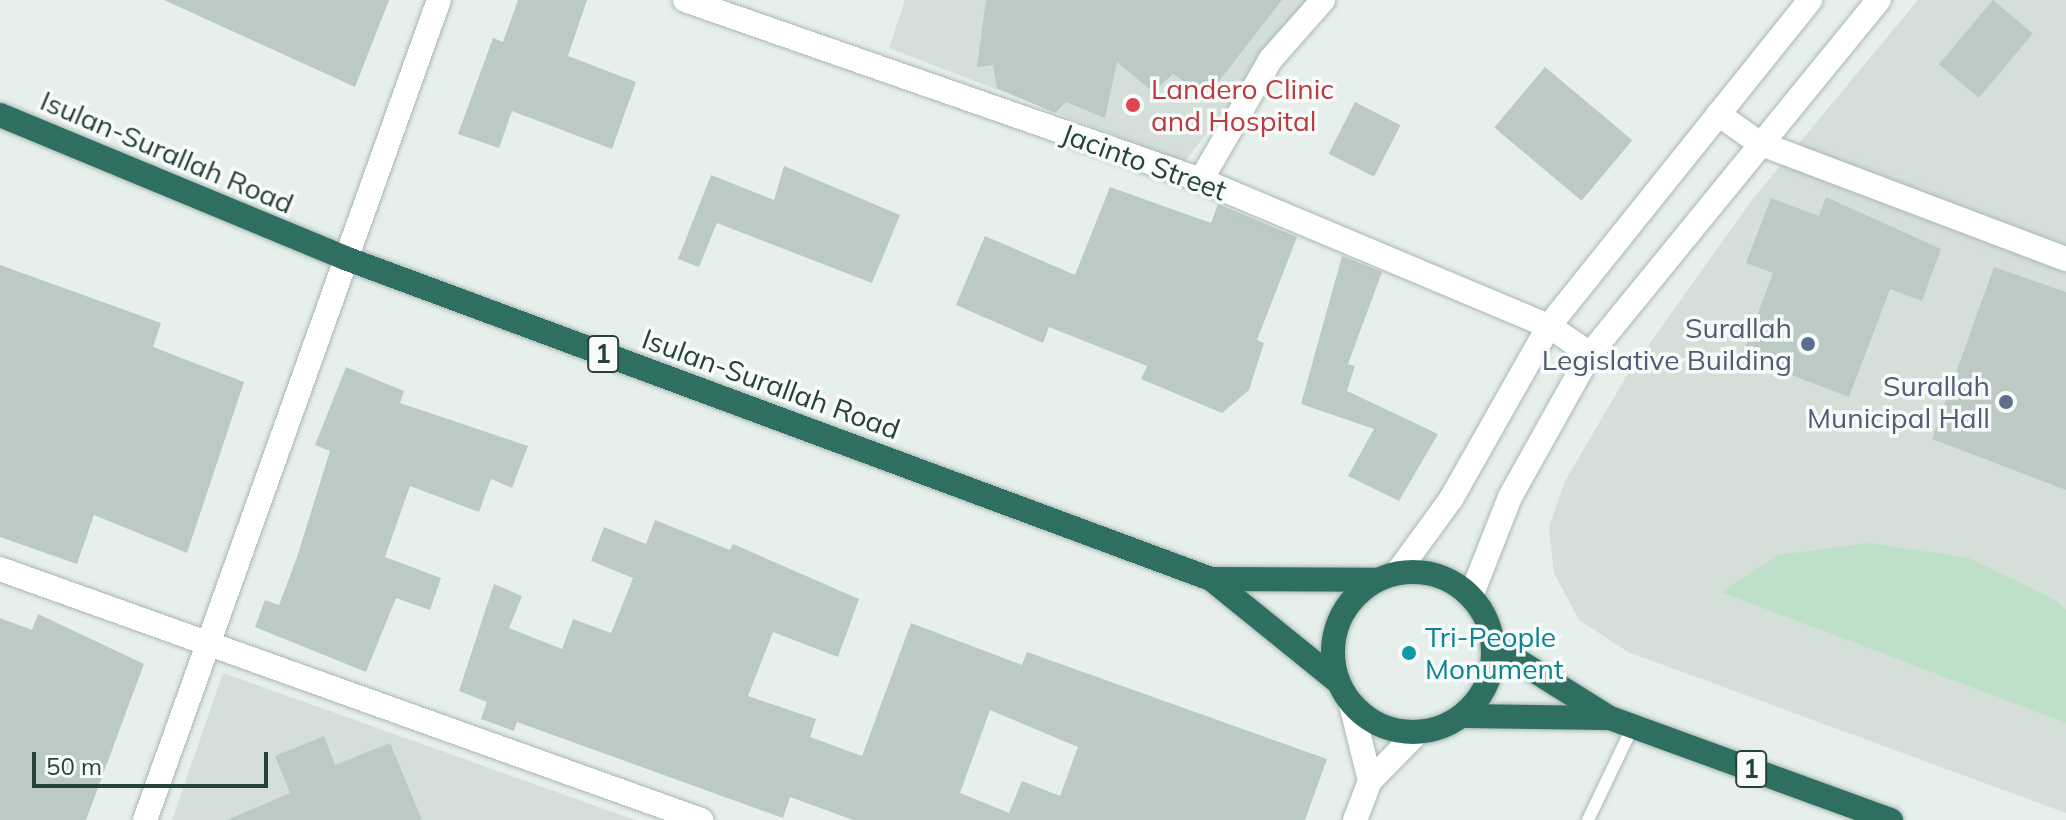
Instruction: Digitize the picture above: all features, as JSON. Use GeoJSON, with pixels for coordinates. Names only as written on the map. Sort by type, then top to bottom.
{"type":"FeatureCollection","features":[{"type":"Feature","properties":{"kind":"highway","name":"Isulan-Surallah Road"},"geometry":{"type":"LineString","coordinates":[[0,115],[345,258],[1211,579],[1338,682]]}},
{"type":"Feature","properties":{"kind":"highway","name":"Isulan-Surallah Road"},"geometry":{"type":"LineString","coordinates":[[1211,579],[1386,576]]}},
{"type":"Feature","properties":{"kind":"highway","name":"1"},"geometry":{"type":"LineString","coordinates":[[1471,596],[1449,580],[1386,576],[1343,612],[1334,634],[1338,682],[1351,704],[1369,721],[1417,733],[1463,716],[1621,723]]}},
{"type":"Feature","properties":{"kind":"highway"},"geometry":{"type":"LineString","coordinates":[[1463,716],[1491,672],[1493,645],[1471,596]]}},
{"type":"Feature","properties":{"kind":"highway","name":"1"},"geometry":{"type":"LineString","coordinates":[[1493,645],[1621,723],[1891,820]]}},
{"type":"Feature","properties":{"kind":"street"},"geometry":{"type":"LineString","coordinates":[[145,820],[439,0]]}},
{"type":"Feature","properties":{"kind":"street","name":"Jacinto Street"},"geometry":{"type":"LineString","coordinates":[[685,0],[1201,180],[1549,326],[1590,354]]}},
{"type":"Feature","properties":{"kind":"street"},"geometry":{"type":"LineString","coordinates":[[1201,180],[1271,59],[1323,0]]}},
{"type":"Feature","properties":{"kind":"street"},"geometry":{"type":"LineString","coordinates":[[1386,576],[1451,499],[1549,326],[1810,0]]}},
{"type":"Feature","properties":{"kind":"street"},"geometry":{"type":"LineString","coordinates":[[1471,596],[1510,497],[1590,354],[1759,143],[1879,0]]}},
{"type":"Feature","properties":{"kind":"street"},"geometry":{"type":"LineString","coordinates":[[1718,114],[1759,143],[2066,259]]}},
{"type":"Feature","properties":{"kind":"street"},"geometry":{"type":"LineString","coordinates":[[0,569],[207,647],[701,820]]}},
{"type":"Feature","properties":{"kind":"street"},"geometry":{"type":"LineString","coordinates":[[1351,704],[1370,781]]}},
{"type":"Feature","properties":{"kind":"street"},"geometry":{"type":"LineString","coordinates":[[1355,820],[1370,781],[1417,733]]}},
{"type":"Feature","properties":{"kind":"lane"},"geometry":{"type":"LineString","coordinates":[[1588,820],[1621,723]]}},
{"type":"Feature","properties":{"kind":"shaded area","name":"Landero Clinic and Hospital"},"geometry":{"type":"Polygon","coordinates":[[[905,0],[1313,0],[1184,162],[889,48],[905,0]]]}},
{"type":"Feature","properties":{"kind":"shaded area"},"geometry":{"type":"Polygon","coordinates":[[[1918,0],[2066,0],[2066,813],[1628,652],[1579,620],[1554,573],[1549,527],[1565,481],[1626,377],[1751,201],[1918,0]]]}},
{"type":"Feature","properties":{"kind":"shaded area"},"geometry":{"type":"Polygon","coordinates":[[[223,673],[635,820],[172,820],[223,673]]]}},
{"type":"Feature","properties":{"kind":"green space"},"geometry":{"type":"Polygon","coordinates":[[[1868,543],[1969,558],[2056,600],[2066,610],[2066,723],[1721,592],[1778,555],[1868,543]]]}},
{"type":"Feature","properties":{"kind":"building"},"geometry":{"type":"Polygon","coordinates":[[[164,0],[389,0],[355,87],[164,0]]]}},
{"type":"Feature","properties":{"kind":"building"},"geometry":{"type":"Polygon","coordinates":[[[518,0],[587,0],[568,56],[636,82],[612,149],[512,111],[499,148],[458,134],[493,38],[503,42],[518,0]]]}},
{"type":"Feature","properties":{"kind":"building"},"geometry":{"type":"Polygon","coordinates":[[[986,0],[1282,0],[1212,90],[1198,91],[1173,74],[1153,92],[1117,62],[1105,118],[1066,102],[1055,113],[997,88],[993,65],[977,67],[986,0]]]}},
{"type":"Feature","properties":{"kind":"building"},"geometry":{"type":"Polygon","coordinates":[[[1993,0],[2033,33],[1979,98],[1939,64],[1993,0]]]}},
{"type":"Feature","properties":{"kind":"building"},"geometry":{"type":"Polygon","coordinates":[[[1545,67],[1632,140],[1582,201],[1494,128],[1545,67]]]}},
{"type":"Feature","properties":{"kind":"building"},"geometry":{"type":"Polygon","coordinates":[[[1355,102],[1400,125],[1374,177],[1329,154],[1355,102]]]}},
{"type":"Feature","properties":{"kind":"building"},"geometry":{"type":"Polygon","coordinates":[[[784,166],[900,215],[872,283],[717,223],[699,267],[678,259],[711,175],[774,200],[784,166]]]}},
{"type":"Feature","properties":{"kind":"building"},"geometry":{"type":"Polygon","coordinates":[[[1110,187],[1211,223],[1218,204],[1297,237],[1257,340],[1264,343],[1249,390],[1222,413],[1141,379],[1147,366],[1049,327],[1043,343],[956,305],[985,236],[1075,275],[1110,187]]]}},
{"type":"Feature","properties":{"kind":"building"},"geometry":{"type":"Polygon","coordinates":[[[1826,197],[1941,249],[1922,301],[1890,289],[1849,397],[1742,356],[1773,273],[1746,263],[1771,198],[1819,216],[1826,197]]]}},
{"type":"Feature","properties":{"kind":"building"},"geometry":{"type":"Polygon","coordinates":[[[1342,256],[1382,272],[1348,364],[1355,366],[1347,391],[1438,434],[1399,501],[1348,476],[1374,429],[1301,404],[1342,256]]]}},
{"type":"Feature","properties":{"kind":"building"},"geometry":{"type":"Polygon","coordinates":[[[0,265],[161,323],[153,347],[244,382],[187,553],[94,515],[77,564],[0,537],[0,265]]]}},
{"type":"Feature","properties":{"kind":"building","name":"Surallah Municipal Hall"},"geometry":{"type":"Polygon","coordinates":[[[1994,267],[2066,292],[2066,490],[1932,439],[1994,267]]]}},
{"type":"Feature","properties":{"kind":"building"},"geometry":{"type":"Polygon","coordinates":[[[346,367],[404,391],[400,403],[528,446],[512,488],[491,479],[479,512],[410,486],[385,557],[441,578],[430,610],[396,598],[366,672],[255,627],[265,600],[279,605],[297,557],[330,451],[315,445],[346,367]]]}},
{"type":"Feature","properties":{"kind":"building"},"geometry":{"type":"Polygon","coordinates":[[[655,520],[730,550],[733,544],[859,599],[838,657],[773,632],[748,696],[816,719],[810,737],[862,756],[911,623],[1022,665],[1027,652],[1327,759],[1305,820],[853,820],[790,797],[783,818],[517,722],[514,731],[481,719],[487,702],[459,691],[494,584],[522,596],[509,628],[562,649],[573,619],[611,633],[633,578],[591,561],[604,527],[646,544],[655,520]],[[990,710],[960,793],[1009,813],[1022,781],[1060,796],[1078,747],[990,710]]]}},
{"type":"Feature","properties":{"kind":"building"},"geometry":{"type":"Polygon","coordinates":[[[38,614],[144,664],[86,820],[0,820],[0,618],[32,630],[38,614]]]}},
{"type":"Feature","properties":{"kind":"building"},"geometry":{"type":"Polygon","coordinates":[[[324,736],[335,765],[390,743],[422,820],[227,820],[290,793],[275,756],[324,736]]]}},
{"type":"Feature","properties":{"kind":"place","name":"Landero Clinic and Hospital"},"geometry":{"type":"Point","coordinates":[1133,105]}},
{"type":"Feature","properties":{"kind":"place","name":"Surallah Legislative Building"},"geometry":{"type":"Point","coordinates":[1808,344]}},
{"type":"Feature","properties":{"kind":"place","name":"Surallah Municipal Hall"},"geometry":{"type":"Point","coordinates":[2006,402]}},
{"type":"Feature","properties":{"kind":"place","name":"Tri-People Monument"},"geometry":{"type":"Point","coordinates":[1409,653]}}]}
